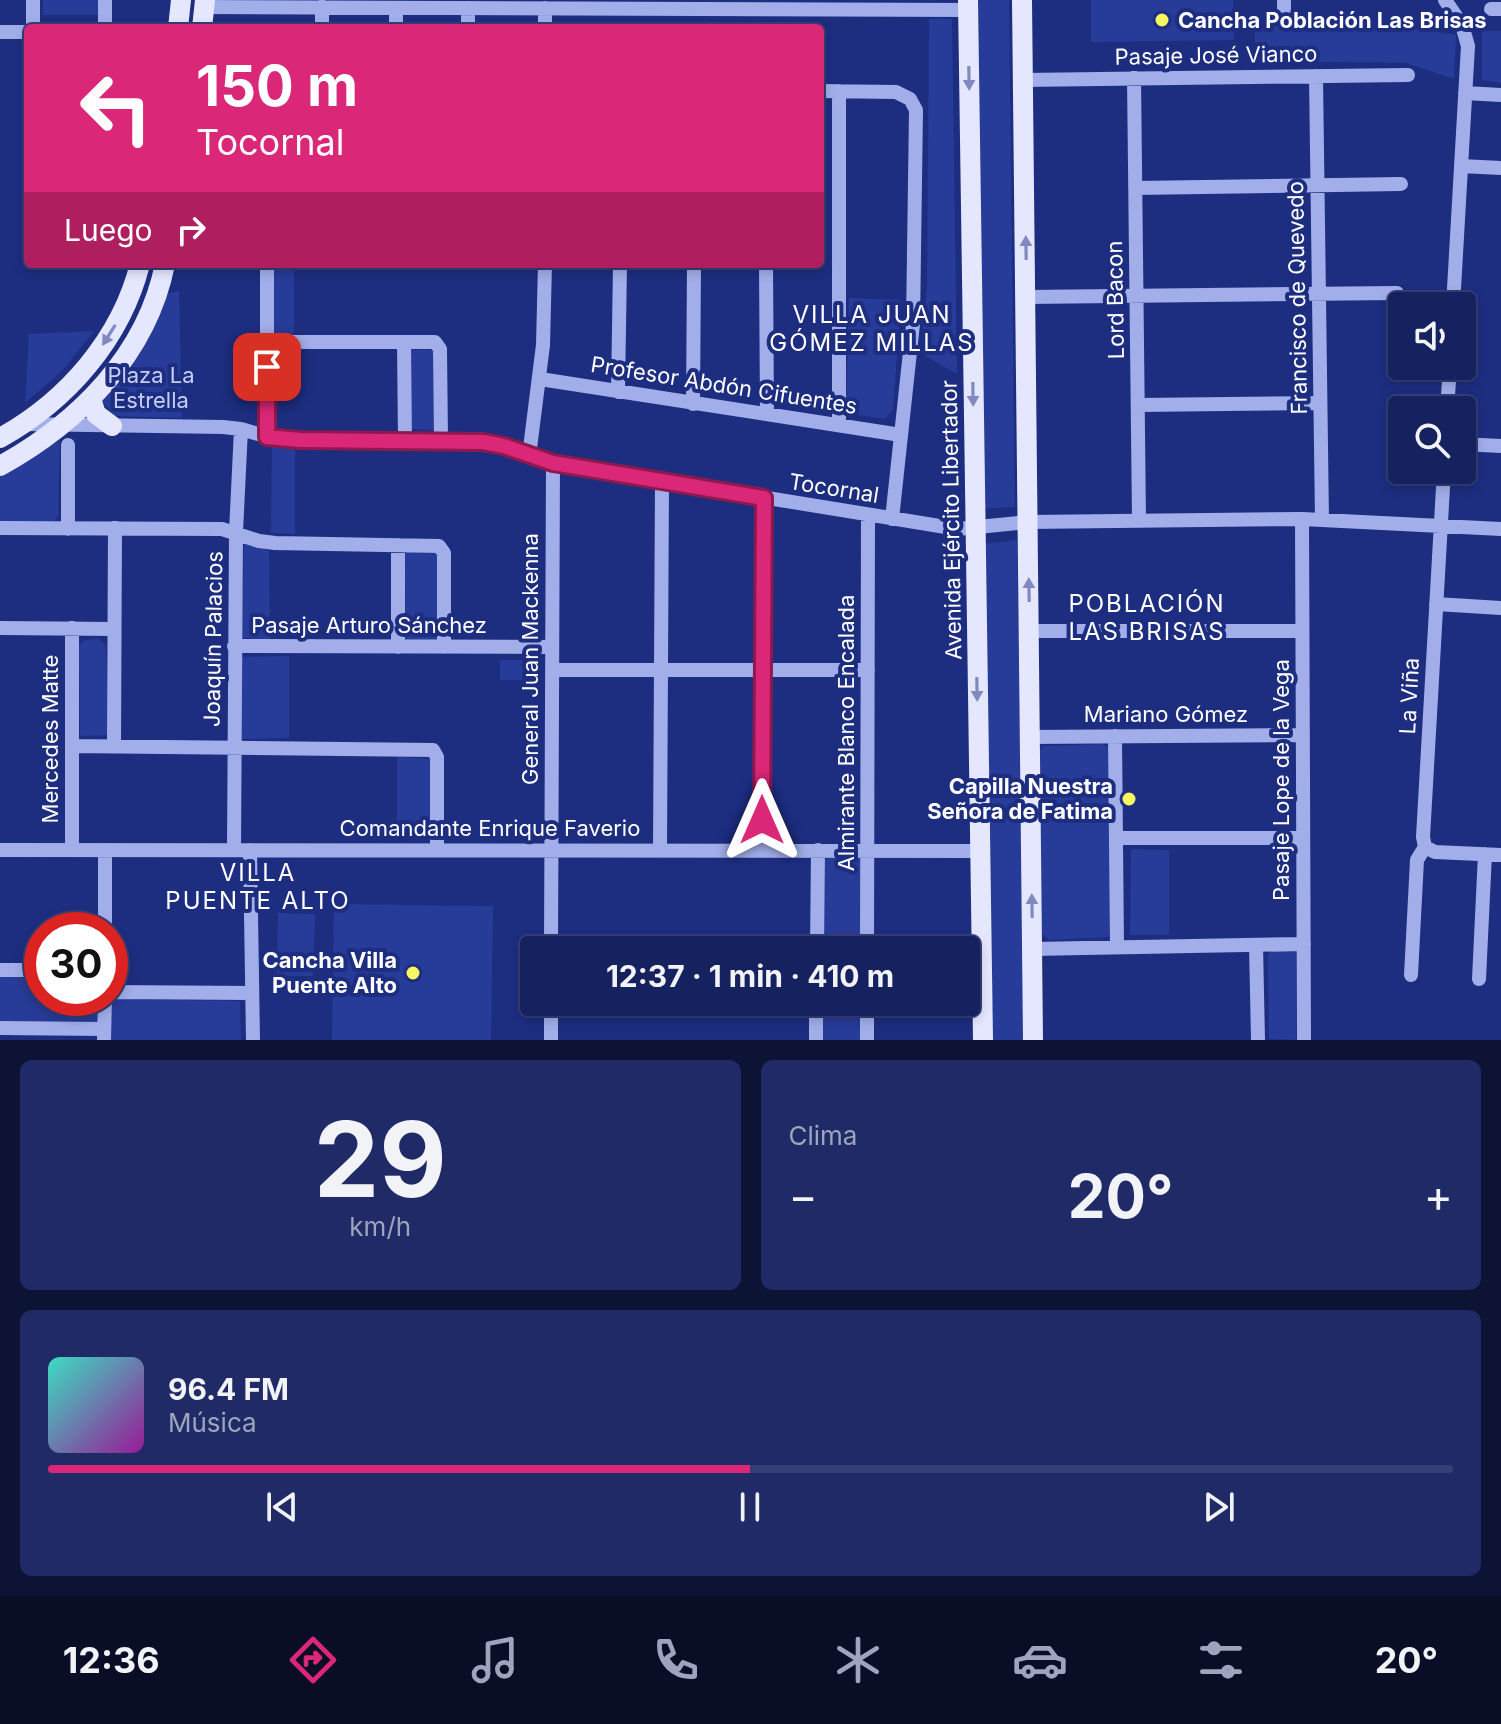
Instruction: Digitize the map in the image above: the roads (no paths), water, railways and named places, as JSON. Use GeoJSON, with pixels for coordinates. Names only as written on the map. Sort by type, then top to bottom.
{"type":"FeatureCollection","features":[{"type":"Feature","properties":{"kind":"main road"},"geometry":{"type":"LineString","coordinates":[[178,24],[181,0]]}},
{"type":"Feature","properties":{"kind":"main road"},"geometry":{"type":"LineString","coordinates":[[1022,0],[1033,1040]]}},
{"type":"Feature","properties":{"kind":"main road"},"geometry":{"type":"LineString","coordinates":[[202,24],[205,3]]}},
{"type":"Feature","properties":{"kind":"main road","name":"Avenida Ejército Libertador"},"geometry":{"type":"LineString","coordinates":[[968,5],[983,1040]]}},
{"type":"Feature","properties":{"kind":"main road"},"geometry":{"type":"LineString","coordinates":[[0,438],[23,424],[66,389],[102,348],[123,310],[139,268]]}},
{"type":"Feature","properties":{"kind":"main road"},"geometry":{"type":"LineString","coordinates":[[0,466],[66,435],[138,336],[164,268]]}},
{"type":"Feature","properties":{"kind":"main road"},"geometry":{"type":"LineString","coordinates":[[91,399],[96,414],[112,426]]}},
{"type":"Feature","properties":{"kind":"street"},"geometry":{"type":"LineString","coordinates":[[33,0],[33,24]]}},
{"type":"Feature","properties":{"kind":"street"},"geometry":{"type":"LineString","coordinates":[[105,0],[105,24]]}},
{"type":"Feature","properties":{"kind":"street"},"geometry":{"type":"LineString","coordinates":[[1445,0],[1462,25],[1467,39],[1454,292]]}},
{"type":"Feature","properties":{"kind":"street"},"geometry":{"type":"LineString","coordinates":[[205,3],[396,8],[458,5],[545,8],[672,4],[968,5]]}},
{"type":"Feature","properties":{"kind":"street"},"geometry":{"type":"LineString","coordinates":[[458,5],[466,24]]}},
{"type":"Feature","properties":{"kind":"street"},"geometry":{"type":"LineString","coordinates":[[322,7],[322,24]]}},
{"type":"Feature","properties":{"kind":"street"},"geometry":{"type":"LineString","coordinates":[[396,8],[396,24]]}},
{"type":"Feature","properties":{"kind":"street"},"geometry":{"type":"LineString","coordinates":[[545,8],[545,24]]}},
{"type":"Feature","properties":{"kind":"street"},"geometry":{"type":"LineString","coordinates":[[0,32],[24,32]]}},
{"type":"Feature","properties":{"kind":"street","name":"Pasaje José Vianco"},"geometry":{"type":"LineString","coordinates":[[1023,80],[1408,75]]}},
{"type":"Feature","properties":{"kind":"street","name":"Francisco de Quevedo"},"geometry":{"type":"LineString","coordinates":[[1316,76],[1322,520]]}},
{"type":"Feature","properties":{"kind":"street","name":"Lord Bacon"},"geometry":{"type":"LineString","coordinates":[[1134,78],[1139,520]]}},
{"type":"Feature","properties":{"kind":"street"},"geometry":{"type":"LineString","coordinates":[[824,91],[896,92],[910,99],[916,116],[912,337],[892,519]]}},
{"type":"Feature","properties":{"kind":"street"},"geometry":{"type":"LineString","coordinates":[[839,91],[839,425]]}},
{"type":"Feature","properties":{"kind":"street"},"geometry":{"type":"LineString","coordinates":[[1465,93],[1501,95]]}},
{"type":"Feature","properties":{"kind":"street"},"geometry":{"type":"LineString","coordinates":[[1461,166],[1501,168]]}},
{"type":"Feature","properties":{"kind":"street"},"geometry":{"type":"LineString","coordinates":[[1135,188],[1401,184]]}},
{"type":"Feature","properties":{"kind":"street"},"geometry":{"type":"LineString","coordinates":[[267,268],[267,437]]}},
{"type":"Feature","properties":{"kind":"street"},"geometry":{"type":"LineString","coordinates":[[529,456],[540,379],[545,268]]}},
{"type":"Feature","properties":{"kind":"street"},"geometry":{"type":"LineString","coordinates":[[618,392],[620,268]]}},
{"type":"Feature","properties":{"kind":"street"},"geometry":{"type":"LineString","coordinates":[[693,404],[694,268]]}},
{"type":"Feature","properties":{"kind":"street"},"geometry":{"type":"LineString","coordinates":[[766,268],[767,414]]}},
{"type":"Feature","properties":{"kind":"street"},"geometry":{"type":"LineString","coordinates":[[1027,297],[1388,293]]}},
{"type":"Feature","properties":{"kind":"street"},"geometry":{"type":"LineString","coordinates":[[267,342],[437,344],[440,349],[441,441]]}},
{"type":"Feature","properties":{"kind":"street"},"geometry":{"type":"LineString","coordinates":[[404,342],[405,441]]}},
{"type":"Feature","properties":{"kind":"street","name":"Profesor Abdón Cifuentes"},"geometry":{"type":"LineString","coordinates":[[540,379],[901,435]]}},
{"type":"Feature","properties":{"kind":"street"},"geometry":{"type":"LineString","coordinates":[[1138,405],[1320,403]]}},
{"type":"Feature","properties":{"kind":"street","name":"Tocornal"},"geometry":{"type":"LineString","coordinates":[[23,424],[66,435],[112,426],[241,429],[267,437],[300,440],[493,444],[553,463],[941,528],[1028,522],[1302,519],[1501,529]]}},
{"type":"Feature","properties":{"kind":"street","name":"Joaquín Palacios"},"geometry":{"type":"LineString","coordinates":[[234,850],[234,646],[241,429]]}},
{"type":"Feature","properties":{"kind":"street"},"geometry":{"type":"LineString","coordinates":[[66,435],[68,529]]}},
{"type":"Feature","properties":{"kind":"street"},"geometry":{"type":"LineString","coordinates":[[1476,445],[1501,446]]}},
{"type":"Feature","properties":{"kind":"street","name":"General Juan Mackenna"},"geometry":{"type":"LineString","coordinates":[[551,936],[553,463]]}},
{"type":"Feature","properties":{"kind":"street"},"geometry":{"type":"LineString","coordinates":[[660,850],[662,482]]}},
{"type":"Feature","properties":{"kind":"street","name":"La Viña"},"geometry":{"type":"LineString","coordinates":[[1411,975],[1417,860],[1425,847],[1443,484]]}},
{"type":"Feature","properties":{"kind":"street"},"geometry":{"type":"LineString","coordinates":[[762,850],[764,498]]}},
{"type":"Feature","properties":{"kind":"street","name":"Almirante Blanco Encalada"},"geometry":{"type":"LineString","coordinates":[[867,936],[868,515]]}},
{"type":"Feature","properties":{"kind":"street","name":"Pasaje Lope de la Vega"},"geometry":{"type":"LineString","coordinates":[[1302,519],[1304,1040]]}},
{"type":"Feature","properties":{"kind":"street"},"geometry":{"type":"LineString","coordinates":[[0,528],[216,529],[265,542],[442,547],[444,647]]}},
{"type":"Feature","properties":{"kind":"street"},"geometry":{"type":"LineString","coordinates":[[114,746],[115,528]]}},
{"type":"Feature","properties":{"kind":"street"},"geometry":{"type":"LineString","coordinates":[[398,545],[398,647]]}},
{"type":"Feature","properties":{"kind":"street"},"geometry":{"type":"LineString","coordinates":[[1436,604],[1501,608]]}},
{"type":"Feature","properties":{"kind":"street"},"geometry":{"type":"LineString","coordinates":[[0,628],[114,629]]}},
{"type":"Feature","properties":{"kind":"street","name":"Mercedes Matte"},"geometry":{"type":"LineString","coordinates":[[72,628],[72,850]]}},
{"type":"Feature","properties":{"kind":"street"},"geometry":{"type":"LineString","coordinates":[[1029,631],[1302,631]]}},
{"type":"Feature","properties":{"kind":"street","name":"Pasaje Arturo Sánchez"},"geometry":{"type":"LineString","coordinates":[[234,646],[552,647]]}},
{"type":"Feature","properties":{"kind":"street"},"geometry":{"type":"LineString","coordinates":[[552,670],[868,670]]}},
{"type":"Feature","properties":{"kind":"street","name":"Mariano Gómez"},"geometry":{"type":"LineString","coordinates":[[1030,737],[1303,735]]}},
{"type":"Feature","properties":{"kind":"street"},"geometry":{"type":"LineString","coordinates":[[1115,736],[1117,947]]}},
{"type":"Feature","properties":{"kind":"street"},"geometry":{"type":"LineString","coordinates":[[72,746],[435,752],[437,850]]}},
{"type":"Feature","properties":{"kind":"street"},"geometry":{"type":"LineString","coordinates":[[1116,838],[1303,838]]}},
{"type":"Feature","properties":{"kind":"street"},"geometry":{"type":"LineString","coordinates":[[1425,847],[1435,852],[1501,855]]}},
{"type":"Feature","properties":{"kind":"street","name":"Comandante Enrique Faverio"},"geometry":{"type":"LineString","coordinates":[[0,850],[979,851]]}},
{"type":"Feature","properties":{"kind":"street"},"geometry":{"type":"LineString","coordinates":[[105,850],[105,912]]}},
{"type":"Feature","properties":{"kind":"street"},"geometry":{"type":"LineString","coordinates":[[250,850],[253,1040]]}},
{"type":"Feature","properties":{"kind":"street"},"geometry":{"type":"LineString","coordinates":[[817,936],[818,850]]}},
{"type":"Feature","properties":{"kind":"street"},"geometry":{"type":"LineString","coordinates":[[1479,979],[1485,854]]}},
{"type":"Feature","properties":{"kind":"street"},"geometry":{"type":"LineString","coordinates":[[1032,949],[1304,944]]}},
{"type":"Feature","properties":{"kind":"street"},"geometry":{"type":"LineString","coordinates":[[1256,945],[1258,1040]]}},
{"type":"Feature","properties":{"kind":"street"},"geometry":{"type":"LineString","coordinates":[[0,970],[24,970]]}},
{"type":"Feature","properties":{"kind":"street"},"geometry":{"type":"LineString","coordinates":[[128,992],[252,993]]}},
{"type":"Feature","properties":{"kind":"street"},"geometry":{"type":"LineString","coordinates":[[551,1016],[551,1040]]}},
{"type":"Feature","properties":{"kind":"street"},"geometry":{"type":"LineString","coordinates":[[816,1016],[816,1040]]}},
{"type":"Feature","properties":{"kind":"street"},"geometry":{"type":"LineString","coordinates":[[867,1016],[867,1040]]}},
{"type":"Feature","properties":{"kind":"street"},"geometry":{"type":"LineString","coordinates":[[0,1028],[104,1035]]}},
{"type":"Feature","properties":{"kind":"place","name":"Cancha Población Las Brisas"},"geometry":{"type":"Point","coordinates":[1162,20]}},
{"type":"Feature","properties":{"kind":"place","name":"Capilla Nuestra Señora de Fatima"},"geometry":{"type":"Point","coordinates":[1129,799]}},
{"type":"Feature","properties":{"kind":"place","name":"Cancha Villa Puente Alto"},"geometry":{"type":"Point","coordinates":[413,973]}},
{"type":"Feature","properties":{"kind":"district","name":"VILLA JUAN GÓMEZ MILLAS"},"geometry":{"type":"Point","coordinates":[872,329]}},
{"type":"Feature","properties":{"kind":"district","name":"POBLACIÓN LAS BRISAS"},"geometry":{"type":"Point","coordinates":[1147,618]}},
{"type":"Feature","properties":{"kind":"district","name":"VILLA PUENTE ALTO"},"geometry":{"type":"Point","coordinates":[258,887]}},
{"type":"Feature","properties":{"kind":"park label","name":"Plaza La Estrella"},"geometry":{"type":"Point","coordinates":[151,388]}}]}
